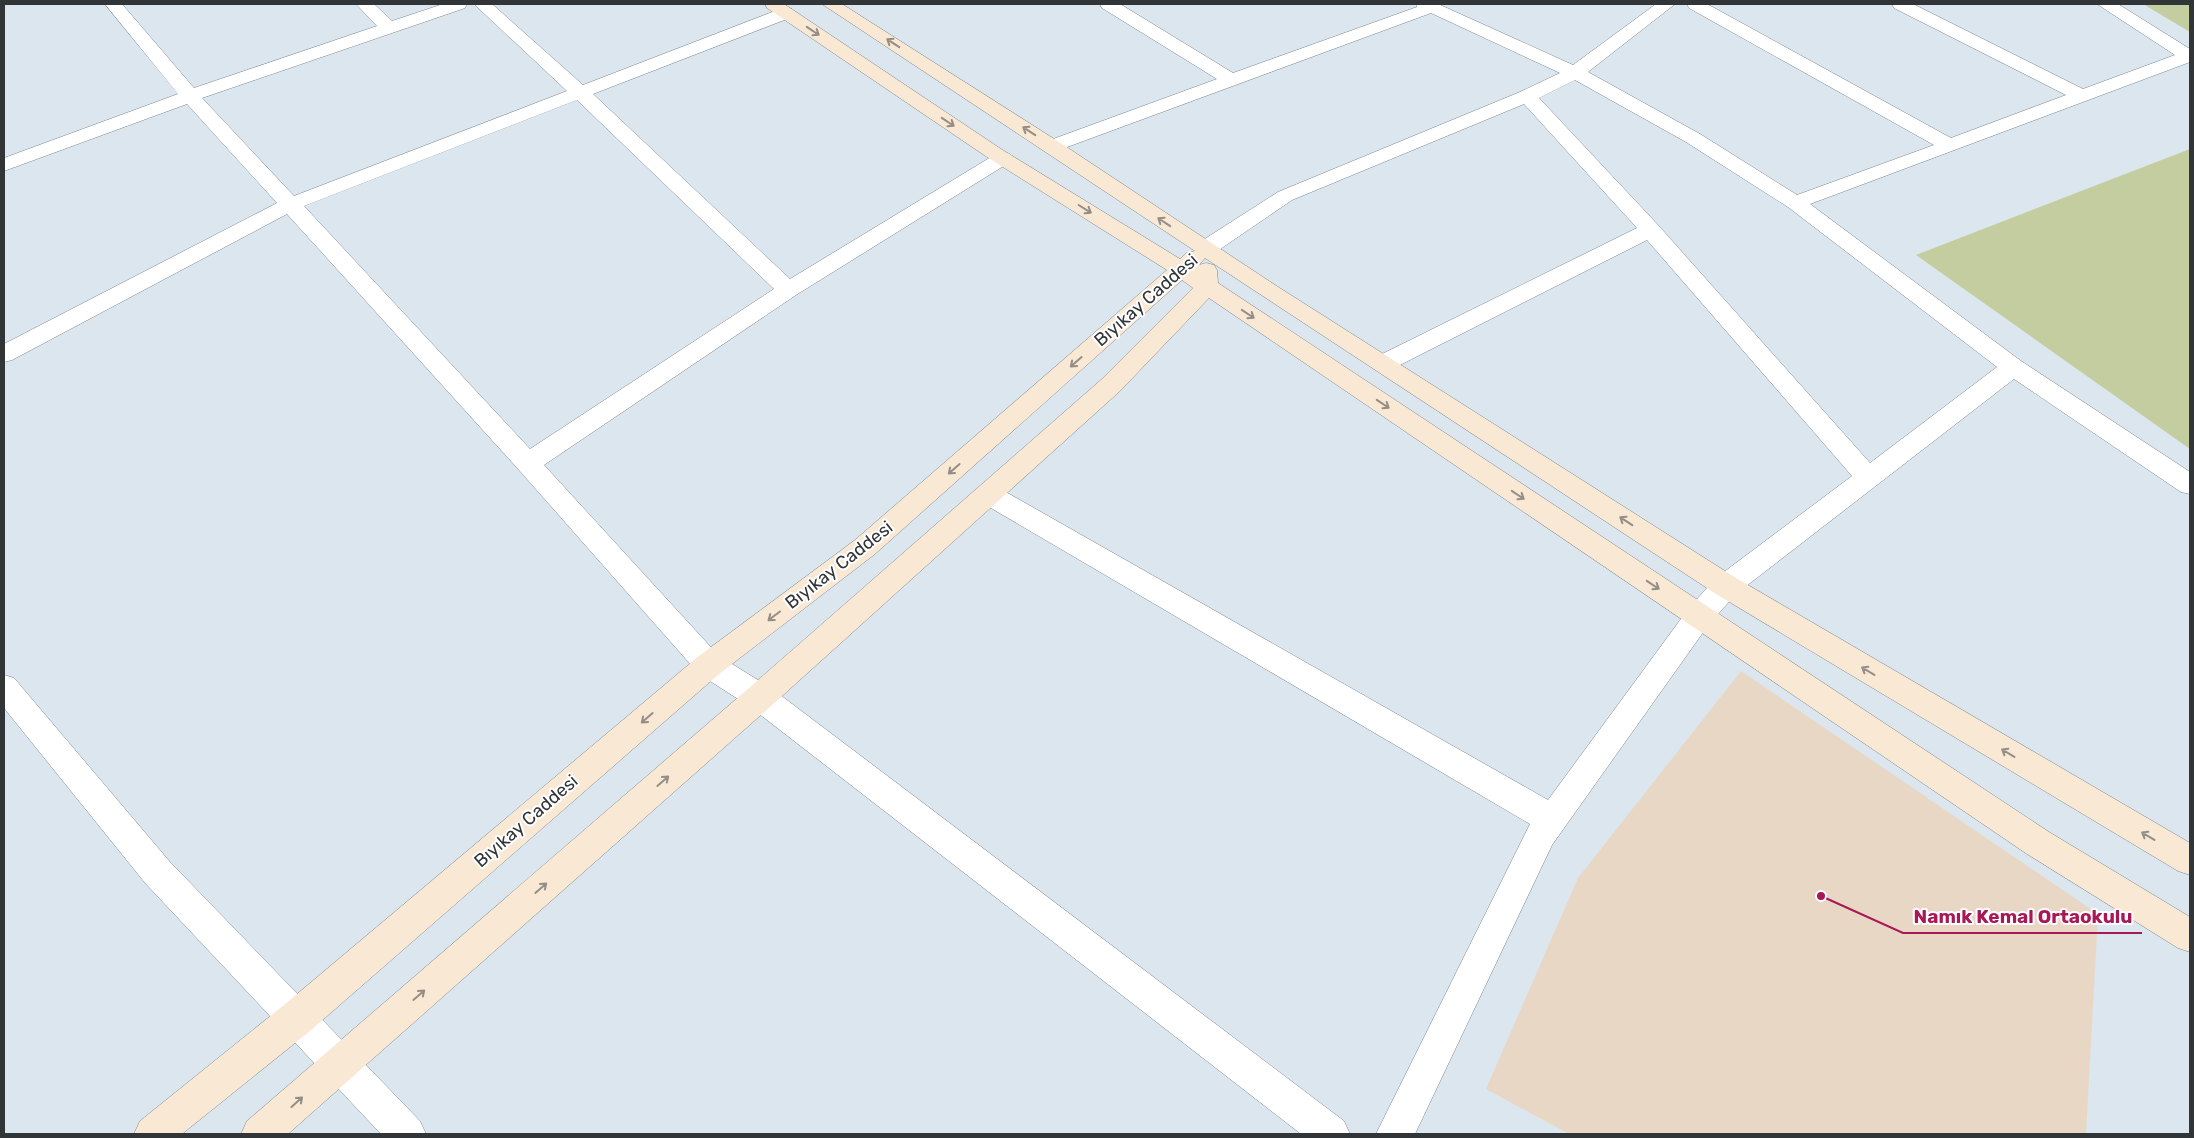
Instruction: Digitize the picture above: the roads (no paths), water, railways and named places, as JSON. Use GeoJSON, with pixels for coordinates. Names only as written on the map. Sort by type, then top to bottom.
{"type":"FeatureCollection","features":[{"type":"Feature","properties":{"kind":"street"},"geometry":{"type":"LineString","coordinates":[[113,4],[190,96],[528,463],[709,665],[760,697],[1331,1134]]}},
{"type":"Feature","properties":{"kind":"street"},"geometry":{"type":"LineString","coordinates":[[364,4],[389,28]]}},
{"type":"Feature","properties":{"kind":"street"},"geometry":{"type":"LineString","coordinates":[[4,165],[190,96],[459,4]]}},
{"type":"Feature","properties":{"kind":"street"},"geometry":{"type":"LineString","coordinates":[[482,4],[581,93],[788,290]]}},
{"type":"Feature","properties":{"kind":"street"},"geometry":{"type":"LineString","coordinates":[[831,4],[1052,146],[1205,249],[1726,586],[2190,860]]}},
{"type":"Feature","properties":{"kind":"street"},"geometry":{"type":"LineString","coordinates":[[1108,4],[1231,80]]}},
{"type":"Feature","properties":{"kind":"street"},"geometry":{"type":"LineString","coordinates":[[1205,249],[1285,196],[1527,96],[1575,73],[1667,4]]}},
{"type":"Feature","properties":{"kind":"street"},"geometry":{"type":"LineString","coordinates":[[1695,4],[1949,145]]}},
{"type":"Feature","properties":{"kind":"street"},"geometry":{"type":"LineString","coordinates":[[1900,4],[2082,96]]}},
{"type":"Feature","properties":{"kind":"street"},"geometry":{"type":"LineString","coordinates":[[2106,4],[2190,57]]}},
{"type":"Feature","properties":{"kind":"street"},"geometry":{"type":"LineString","coordinates":[[1052,146],[1428,6],[1575,73],[1694,138],[1795,203],[2013,368],[2190,485]]}},
{"type":"Feature","properties":{"kind":"street"},"geometry":{"type":"LineString","coordinates":[[4,354],[291,204],[581,93],[779,8],[1003,158],[1181,269],[2038,843],[2190,936]]}},
{"type":"Feature","properties":{"kind":"street"},"geometry":{"type":"LineString","coordinates":[[1795,203],[2190,57]]}},
{"type":"Feature","properties":{"kind":"street"},"geometry":{"type":"LineString","coordinates":[[1527,96],[1650,230],[1868,478]]}},
{"type":"Feature","properties":{"kind":"street"},"geometry":{"type":"LineString","coordinates":[[528,463],[788,290],[1003,158]]}},
{"type":"Feature","properties":{"kind":"street"},"geometry":{"type":"LineString","coordinates":[[1384,364],[1650,230]]}},
{"type":"Feature","properties":{"kind":"street","name":"Bıyıkay Caddesi"},"geometry":{"type":"LineString","coordinates":[[153,1134],[297,1018],[709,665],[865,548],[1205,249]]}},
{"type":"Feature","properties":{"kind":"street","name":"Bıyıkay Caddesi"},"geometry":{"type":"LineString","coordinates":[[260,1134],[760,697],[1110,385],[1207,287],[1205,249]]}},
{"type":"Feature","properties":{"kind":"street"},"geometry":{"type":"LineString","coordinates":[[1395,1134],[1541,836],[1699,616],[1726,586],[2013,368]]}},
{"type":"Feature","properties":{"kind":"street"},"geometry":{"type":"LineString","coordinates":[[988,494],[1552,820]]}},
{"type":"Feature","properties":{"kind":"street"},"geometry":{"type":"LineString","coordinates":[[4,687],[158,873],[407,1134]]}},
{"type":"Feature","properties":{"kind":"place","name":"Namık Kemal Ortaokulu"},"geometry":{"type":"Point","coordinates":[1821,896]}}]}
